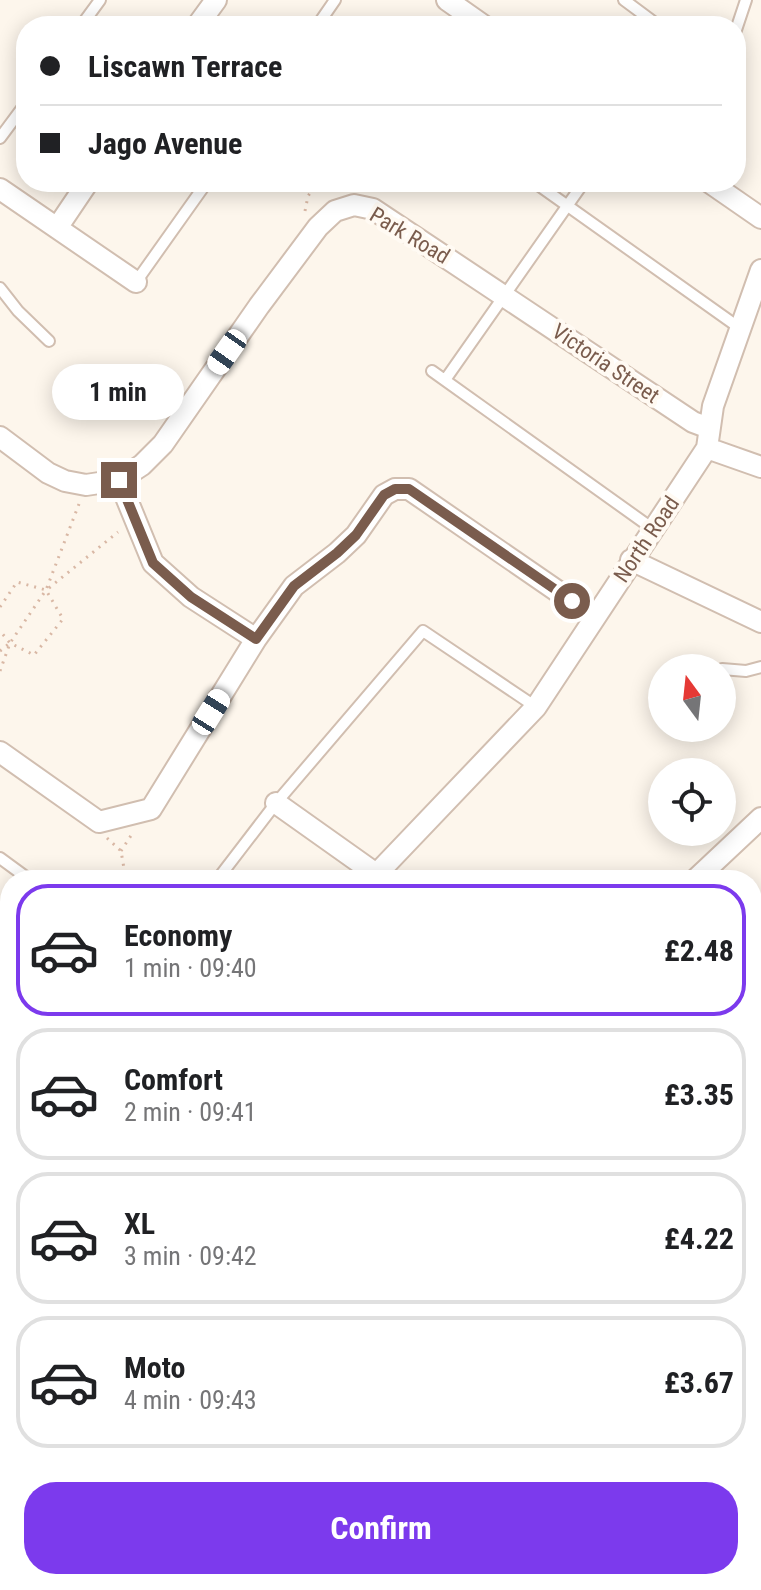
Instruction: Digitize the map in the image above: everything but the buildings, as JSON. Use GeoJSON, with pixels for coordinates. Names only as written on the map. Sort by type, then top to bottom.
{"type":"FeatureCollection","features":[{"type":"Feature","properties":{"kind":"street"},"geometry":{"type":"LineString","coordinates":[[447,0],[470,16]]}},
{"type":"Feature","properties":{"kind":"street"},"geometry":{"type":"LineString","coordinates":[[0,189],[136,282]]}},
{"type":"Feature","properties":{"kind":"street"},"geometry":{"type":"LineString","coordinates":[[57,228],[81,192]]}},
{"type":"Feature","properties":{"kind":"street"},"geometry":{"type":"LineString","coordinates":[[723,192],[761,218]]}},
{"type":"Feature","properties":{"kind":"street","name":"Park Road"},"geometry":{"type":"LineString","coordinates":[[119,480],[142,465],[163,444],[259,306],[318,227],[335,211],[354,205],[373,209],[504,294]]}},
{"type":"Feature","properties":{"kind":"street","name":"North Road"},"geometry":{"type":"LineString","coordinates":[[380,870],[536,707],[653,529],[708,438],[713,406],[761,270]]}},
{"type":"Feature","properties":{"kind":"street","name":"Victoria Street"},"geometry":{"type":"LineString","coordinates":[[504,294],[693,422],[708,438],[761,467]]}},
{"type":"Feature","properties":{"kind":"street"},"geometry":{"type":"LineString","coordinates":[[0,437],[48,473],[65,481],[86,485],[119,480],[153,563],[191,597],[256,639]]}},
{"type":"Feature","properties":{"kind":"street"},"geometry":{"type":"LineString","coordinates":[[0,752],[99,822],[151,809],[256,639],[294,586],[356,535],[384,495],[395,489],[409,489],[595,617]]}},
{"type":"Feature","properties":{"kind":"street"},"geometry":{"type":"LineString","coordinates":[[631,560],[761,622]]}},
{"type":"Feature","properties":{"kind":"street"},"geometry":{"type":"LineString","coordinates":[[276,803],[364,870]]}},
{"type":"Feature","properties":{"kind":"street"},"geometry":{"type":"LineString","coordinates":[[706,870],[761,818]]}},
{"type":"Feature","properties":{"kind":"lane"},"geometry":{"type":"LineString","coordinates":[[624,0],[646,16]]}},
{"type":"Feature","properties":{"kind":"lane"},"geometry":{"type":"LineString","coordinates":[[0,138],[16,116]]}},
{"type":"Feature","properties":{"kind":"lane"},"geometry":{"type":"LineString","coordinates":[[136,282],[200,192]]}},
{"type":"Feature","properties":{"kind":"lane"},"geometry":{"type":"LineString","coordinates":[[548,192],[741,329]]}},
{"type":"Feature","properties":{"kind":"lane"},"geometry":{"type":"LineString","coordinates":[[445,380],[577,192]]}},
{"type":"Feature","properties":{"kind":"lane"},"geometry":{"type":"LineString","coordinates":[[0,288],[49,341]]}},
{"type":"Feature","properties":{"kind":"lane"},"geometry":{"type":"LineString","coordinates":[[432,371],[653,529]]}},
{"type":"Feature","properties":{"kind":"lane"},"geometry":{"type":"LineString","coordinates":[[225,870],[276,803],[423,631],[536,707]]}},
{"type":"Feature","properties":{"kind":"lane"},"geometry":{"type":"LineString","coordinates":[[736,670],[761,667]]}},
{"type":"Feature","properties":{"kind":"lane"},"geometry":{"type":"LineString","coordinates":[[0,858],[16,870]]}},
{"type":"Feature","properties":{"kind":"path"},"geometry":{"type":"LineString","coordinates":[[0,671],[10,643],[46,590],[86,485]]}},
{"type":"Feature","properties":{"kind":"path"},"geometry":{"type":"LineString","coordinates":[[46,590],[135,519]]}},
{"type":"Feature","properties":{"kind":"path"},"geometry":{"type":"LineString","coordinates":[[0,607],[17,582],[46,590],[63,619],[34,655],[10,643],[0,631]]}},
{"type":"Feature","properties":{"kind":"path"},"geometry":{"type":"LineString","coordinates":[[0,651],[10,643]]}},
{"type":"Feature","properties":{"kind":"path"},"geometry":{"type":"LineString","coordinates":[[121,851],[124,870]]}},
{"type":"Feature","properties":{"kind":"route"},"geometry":{"type":"LineString","coordinates":[[119,480],[153,563],[191,597],[256,639],[294,586],[356,535],[384,495],[395,489],[409,489],[572,601]]}}]}
